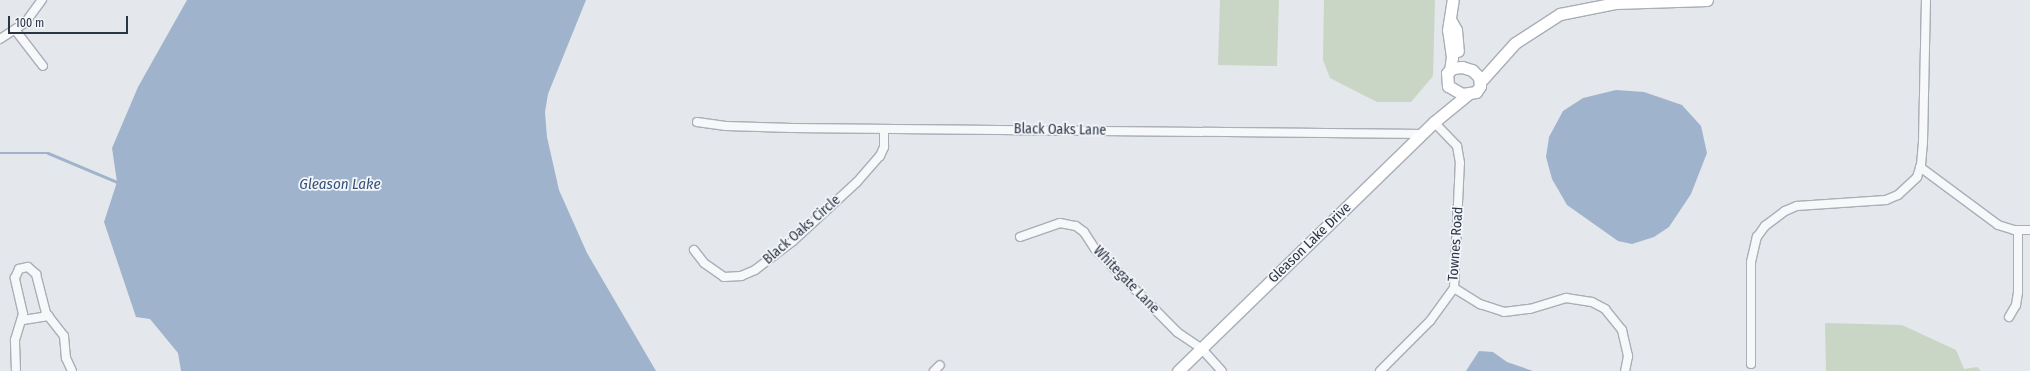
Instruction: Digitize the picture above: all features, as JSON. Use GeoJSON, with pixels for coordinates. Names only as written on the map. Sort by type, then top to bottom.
{"type":"FeatureCollection","features":[{"type":"Feature","properties":{"kind":"main road"},"geometry":{"type":"LineString","coordinates":[[1453,0],[1451,21],[1448,30],[1452,57],[1446,82],[1451,90],[1467,95],[1479,89],[1478,78]]}},
{"type":"Feature","properties":{"kind":"main road"},"geometry":{"type":"LineString","coordinates":[[1478,78],[1502,58],[1515,43],[1560,14],[1615,3],[1707,0]]}},
{"type":"Feature","properties":{"kind":"main road"},"geometry":{"type":"LineString","coordinates":[[1451,21],[1456,30],[1462,67],[1478,78]]}},
{"type":"Feature","properties":{"kind":"main road"},"geometry":{"type":"LineString","coordinates":[[1450,70],[1462,67]]}},
{"type":"Feature","properties":{"kind":"main road","name":"Gleason Lake Drive"},"geometry":{"type":"LineString","coordinates":[[1438,119],[1451,90]]}},
{"type":"Feature","properties":{"kind":"main road","name":"Gleason Lake Drive"},"geometry":{"type":"LineString","coordinates":[[1178,371],[1438,119],[1467,95]]}},
{"type":"Feature","properties":{"kind":"street"},"geometry":{"type":"LineString","coordinates":[[0,39],[16,31],[35,12],[42,0]]}},
{"type":"Feature","properties":{"kind":"street"},"geometry":{"type":"LineString","coordinates":[[1751,364],[1752,262],[1757,237],[1765,226],[1785,210],[1797,206],[1874,202],[1898,195],[1912,182],[1920,167],[1923,127],[1926,0]]}},
{"type":"Feature","properties":{"kind":"street"},"geometry":{"type":"LineString","coordinates":[[16,31],[43,66]]}},
{"type":"Feature","properties":{"kind":"street","name":"Townes Road"},"geometry":{"type":"LineString","coordinates":[[1380,371],[1430,321],[1454,288],[1460,163],[1457,146],[1438,119]]}},
{"type":"Feature","properties":{"kind":"street","name":"Black Oaks Lane"},"geometry":{"type":"LineString","coordinates":[[697,122],[726,126],[884,129],[1424,134]]}},
{"type":"Feature","properties":{"kind":"street","name":"Black Oaks Circle"},"geometry":{"type":"LineString","coordinates":[[694,250],[704,263],[724,276],[741,276],[755,270],[793,241],[857,182],[880,156],[884,147],[884,129]]}},
{"type":"Feature","properties":{"kind":"street"},"geometry":{"type":"LineString","coordinates":[[1920,167],[1984,217],[1998,225],[2018,230],[2030,230]]}},
{"type":"Feature","properties":{"kind":"street","name":"Whitegate Lane"},"geometry":{"type":"LineString","coordinates":[[1020,237],[1060,223],[1076,226],[1084,232],[1095,249],[1177,332],[1202,348],[1222,371]]}},
{"type":"Feature","properties":{"kind":"street"},"geometry":{"type":"LineString","coordinates":[[2008,317],[2016,305],[2018,292],[2018,230]]}},
{"type":"Feature","properties":{"kind":"street"},"geometry":{"type":"LineString","coordinates":[[16,371],[15,340],[23,320],[15,278],[16,273],[24,267],[34,270],[36,274],[44,309],[64,336],[66,358],[72,371]]}},
{"type":"Feature","properties":{"kind":"street"},"geometry":{"type":"LineString","coordinates":[[1454,288],[1480,304],[1504,312],[1530,309],[1566,298],[1592,302],[1605,309],[1622,330],[1628,356],[1625,371]]}},
{"type":"Feature","properties":{"kind":"street"},"geometry":{"type":"LineString","coordinates":[[23,320],[48,316]]}},
{"type":"Feature","properties":{"kind":"green space"},"geometry":{"type":"Polygon","coordinates":[[[1220,0],[1279,0],[1277,66],[1218,65],[1220,0]]]}},
{"type":"Feature","properties":{"kind":"green space"},"geometry":{"type":"Polygon","coordinates":[[[1324,0],[1435,0],[1433,76],[1411,102],[1377,102],[1330,78],[1323,60],[1324,0]]]}},
{"type":"Feature","properties":{"kind":"green space"},"geometry":{"type":"Polygon","coordinates":[[[1825,323],[1902,325],[1956,350],[1964,369],[1977,367],[1981,371],[1826,371],[1825,323]]]}},
{"type":"Feature","properties":{"kind":"water","name":"Gleason Lake"},"geometry":{"type":"Polygon","coordinates":[[[187,0],[586,0],[548,94],[545,112],[547,137],[559,190],[587,253],[656,371],[181,371],[178,353],[150,319],[136,317],[104,222],[117,182],[112,148],[138,87],[187,0]]]}},
{"type":"Feature","properties":{"kind":"water"},"geometry":{"type":"Polygon","coordinates":[[[1616,90],[1644,92],[1682,105],[1701,126],[1707,153],[1691,194],[1669,227],[1654,237],[1632,244],[1618,241],[1567,205],[1552,179],[1546,157],[1549,137],[1563,111],[1583,98],[1616,90]]]}},
{"type":"Feature","properties":{"kind":"water"},"geometry":{"type":"Polygon","coordinates":[[[1479,351],[1493,352],[1507,362],[1533,371],[1466,371],[1479,351]]]}},
{"type":"Feature","properties":{"kind":"waterway"},"geometry":{"type":"LineString","coordinates":[[0,153],[48,153],[117,182]]}}]}
